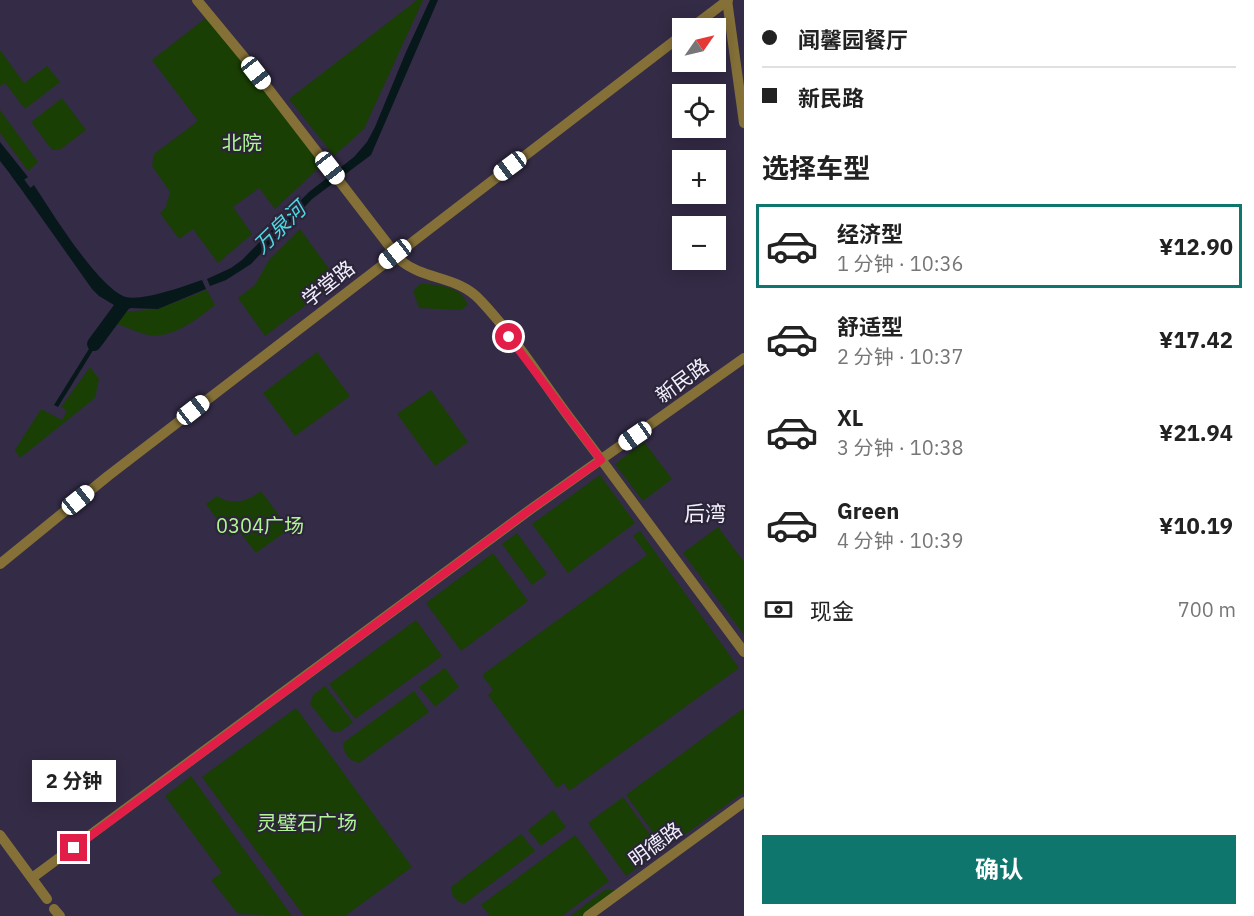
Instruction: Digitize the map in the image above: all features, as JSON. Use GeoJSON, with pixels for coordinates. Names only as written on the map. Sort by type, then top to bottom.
{"type":"FeatureCollection","features":[{"type":"Feature","properties":{"kind":"street"},"geometry":{"type":"LineString","coordinates":[[197,0],[404,264],[415,271],[455,282],[481,300],[744,652]]}},
{"type":"Feature","properties":{"kind":"street"},"geometry":{"type":"LineString","coordinates":[[704,18],[728,0],[744,123]]}},
{"type":"Feature","properties":{"kind":"street","name":"学堂路"},"geometry":{"type":"LineString","coordinates":[[0,564],[108,476],[672,43]]}},
{"type":"Feature","properties":{"kind":"street","name":"新民路"},"geometry":{"type":"LineString","coordinates":[[32,878],[525,514],[744,358]]}},
{"type":"Feature","properties":{"kind":"street","name":"明德路"},"geometry":{"type":"LineString","coordinates":[[588,916],[744,801]]}},
{"type":"Feature","properties":{"kind":"street"},"geometry":{"type":"LineString","coordinates":[[0,835],[47,899]]}},
{"type":"Feature","properties":{"kind":"shaded area"},"geometry":{"type":"Polygon","coordinates":[[[0,0],[744,0],[744,916],[0,916],[0,0]]]}},
{"type":"Feature","properties":{"kind":"green space"},"geometry":{"type":"Polygon","coordinates":[[[417,0],[423,0],[364,129],[334,156],[289,99],[417,0]]]}},
{"type":"Feature","properties":{"kind":"green space","name":"北院"},"geometry":{"type":"Polygon","coordinates":[[[207,17],[322,165],[275,209],[259,188],[233,207],[252,234],[218,263],[193,229],[179,239],[160,213],[166,207],[170,192],[152,166],[154,154],[198,121],[152,60],[207,17]]]}},
{"type":"Feature","properties":{"kind":"green space"},"geometry":{"type":"Polygon","coordinates":[[[0,50],[24,83],[47,66],[60,82],[25,109],[5,83],[0,86],[0,50]]]}},
{"type":"Feature","properties":{"kind":"green space"},"geometry":{"type":"Polygon","coordinates":[[[62,98],[86,130],[61,149],[52,150],[31,122],[62,98]]]}},
{"type":"Feature","properties":{"kind":"green space"},"geometry":{"type":"Polygon","coordinates":[[[0,110],[38,162],[28,171],[0,133],[0,110]]]}},
{"type":"Feature","properties":{"kind":"green space"},"geometry":{"type":"Polygon","coordinates":[[[300,229],[338,281],[265,336],[238,298],[255,285],[269,260],[300,229]]]}},
{"type":"Feature","properties":{"kind":"green space"},"geometry":{"type":"Polygon","coordinates":[[[421,283],[455,290],[468,305],[461,310],[419,308],[413,291],[421,283]]]}},
{"type":"Feature","properties":{"kind":"green space"},"geometry":{"type":"Polygon","coordinates":[[[207,290],[215,305],[175,331],[148,335],[117,324],[124,312],[158,309],[207,290]]]}},
{"type":"Feature","properties":{"kind":"green space"},"geometry":{"type":"Polygon","coordinates":[[[317,352],[350,396],[295,436],[263,393],[317,352]]]}},
{"type":"Feature","properties":{"kind":"green space"},"geometry":{"type":"Polygon","coordinates":[[[90,367],[99,379],[95,398],[20,458],[15,450],[41,409],[62,420],[67,411],[61,407],[90,367]]]}},
{"type":"Feature","properties":{"kind":"green space"},"geometry":{"type":"Polygon","coordinates":[[[431,390],[468,442],[435,466],[397,414],[431,390]]]}},
{"type":"Feature","properties":{"kind":"green space"},"geometry":{"type":"Polygon","coordinates":[[[644,442],[672,479],[643,501],[615,464],[644,442]]]}},
{"type":"Feature","properties":{"kind":"green space"},"geometry":{"type":"Polygon","coordinates":[[[600,475],[635,523],[568,573],[532,524],[600,475]]]}},
{"type":"Feature","properties":{"kind":"green space","name":"0304广场"},"geometry":{"type":"Polygon","coordinates":[[[261,491],[289,529],[256,553],[239,531],[230,537],[206,504],[217,496],[234,502],[250,498],[261,491]]]}},
{"type":"Feature","properties":{"kind":"green space"},"geometry":{"type":"Polygon","coordinates":[[[718,527],[744,562],[744,635],[683,553],[718,527]]]}},
{"type":"Feature","properties":{"kind":"green space"},"geometry":{"type":"Polygon","coordinates":[[[640,531],[739,668],[569,791],[564,783],[557,788],[488,695],[493,690],[482,675],[647,555],[633,536],[640,531]]]}},
{"type":"Feature","properties":{"kind":"green space"},"geometry":{"type":"Polygon","coordinates":[[[517,533],[547,574],[532,585],[502,544],[517,533]]]}},
{"type":"Feature","properties":{"kind":"green space"},"geometry":{"type":"Polygon","coordinates":[[[493,553],[528,601],[461,651],[426,603],[493,553]]]}},
{"type":"Feature","properties":{"kind":"green space"},"geometry":{"type":"Polygon","coordinates":[[[416,620],[442,656],[355,719],[329,684],[416,620]]]}},
{"type":"Feature","properties":{"kind":"green space"},"geometry":{"type":"Polygon","coordinates":[[[445,668],[459,687],[435,707],[419,687],[445,668]]]}},
{"type":"Feature","properties":{"kind":"green space"},"geometry":{"type":"Polygon","coordinates":[[[325,686],[353,722],[340,732],[332,732],[310,704],[313,695],[325,686]]]}},
{"type":"Feature","properties":{"kind":"green space"},"geometry":{"type":"Polygon","coordinates":[[[414,691],[429,712],[359,763],[349,758],[343,743],[414,691]]]}},
{"type":"Feature","properties":{"kind":"green space","name":"灵璧石广场"},"geometry":{"type":"Polygon","coordinates":[[[296,708],[412,867],[345,916],[304,916],[202,777],[296,708]]]}},
{"type":"Feature","properties":{"kind":"green space"},"geometry":{"type":"Polygon","coordinates":[[[744,708],[744,792],[665,849],[626,795],[744,708]]]}},
{"type":"Feature","properties":{"kind":"green space"},"geometry":{"type":"Polygon","coordinates":[[[191,776],[292,916],[238,914],[211,880],[222,873],[165,796],[191,776]]]}},
{"type":"Feature","properties":{"kind":"green space"},"geometry":{"type":"Polygon","coordinates":[[[623,797],[661,850],[626,876],[588,823],[623,797]]]}},
{"type":"Feature","properties":{"kind":"green space"},"geometry":{"type":"Polygon","coordinates":[[[553,810],[566,827],[541,846],[528,830],[553,810]]]}},
{"type":"Feature","properties":{"kind":"green space"},"geometry":{"type":"Polygon","coordinates":[[[521,834],[535,851],[464,904],[456,900],[451,887],[521,834]]]}},
{"type":"Feature","properties":{"kind":"green space"},"geometry":{"type":"Polygon","coordinates":[[[575,835],[609,881],[562,916],[490,916],[481,905],[575,835]]]}},
{"type":"Feature","properties":{"kind":"green space"},"geometry":{"type":"Polygon","coordinates":[[[605,890],[618,890],[582,916],[570,916],[605,890]]]}},
{"type":"Feature","properties":{"kind":"water"},"geometry":{"type":"Polygon","coordinates":[[[430,0],[438,0],[371,155],[312,199],[251,264],[226,280],[210,286],[207,279],[242,260],[309,192],[354,157],[367,142],[430,0]]]}},
{"type":"Feature","properties":{"kind":"water"},"geometry":{"type":"Polygon","coordinates":[[[0,142],[28,177],[18,184],[0,161],[0,142]]]}},
{"type":"Feature","properties":{"kind":"water"},"geometry":{"type":"Polygon","coordinates":[[[34,185],[76,248],[115,291],[126,297],[143,297],[202,280],[206,289],[158,309],[131,308],[124,311],[114,321],[109,317],[114,305],[92,289],[24,193],[34,185]]]}},
{"type":"Feature","properties":{"kind":"water"},"geometry":{"type":"Polygon","coordinates":[[[102,328],[105,331],[58,407],[54,405],[102,328]]]}},
{"type":"Feature","properties":{"kind":"waterway","name":"万泉河"},"geometry":{"type":"LineString","coordinates":[[15,174],[32,197]]}},
{"type":"Feature","properties":{"kind":"waterway","name":"万泉河"},"geometry":{"type":"LineString","coordinates":[[94,344],[122,306]]}},
{"type":"Feature","properties":{"kind":"district","name":"后湾"},"geometry":{"type":"Point","coordinates":[705,513]}},
{"type":"Feature","properties":{"kind":"route"},"geometry":{"type":"LineString","coordinates":[[74,848],[531,509],[601,460],[509,337]]}}]}
